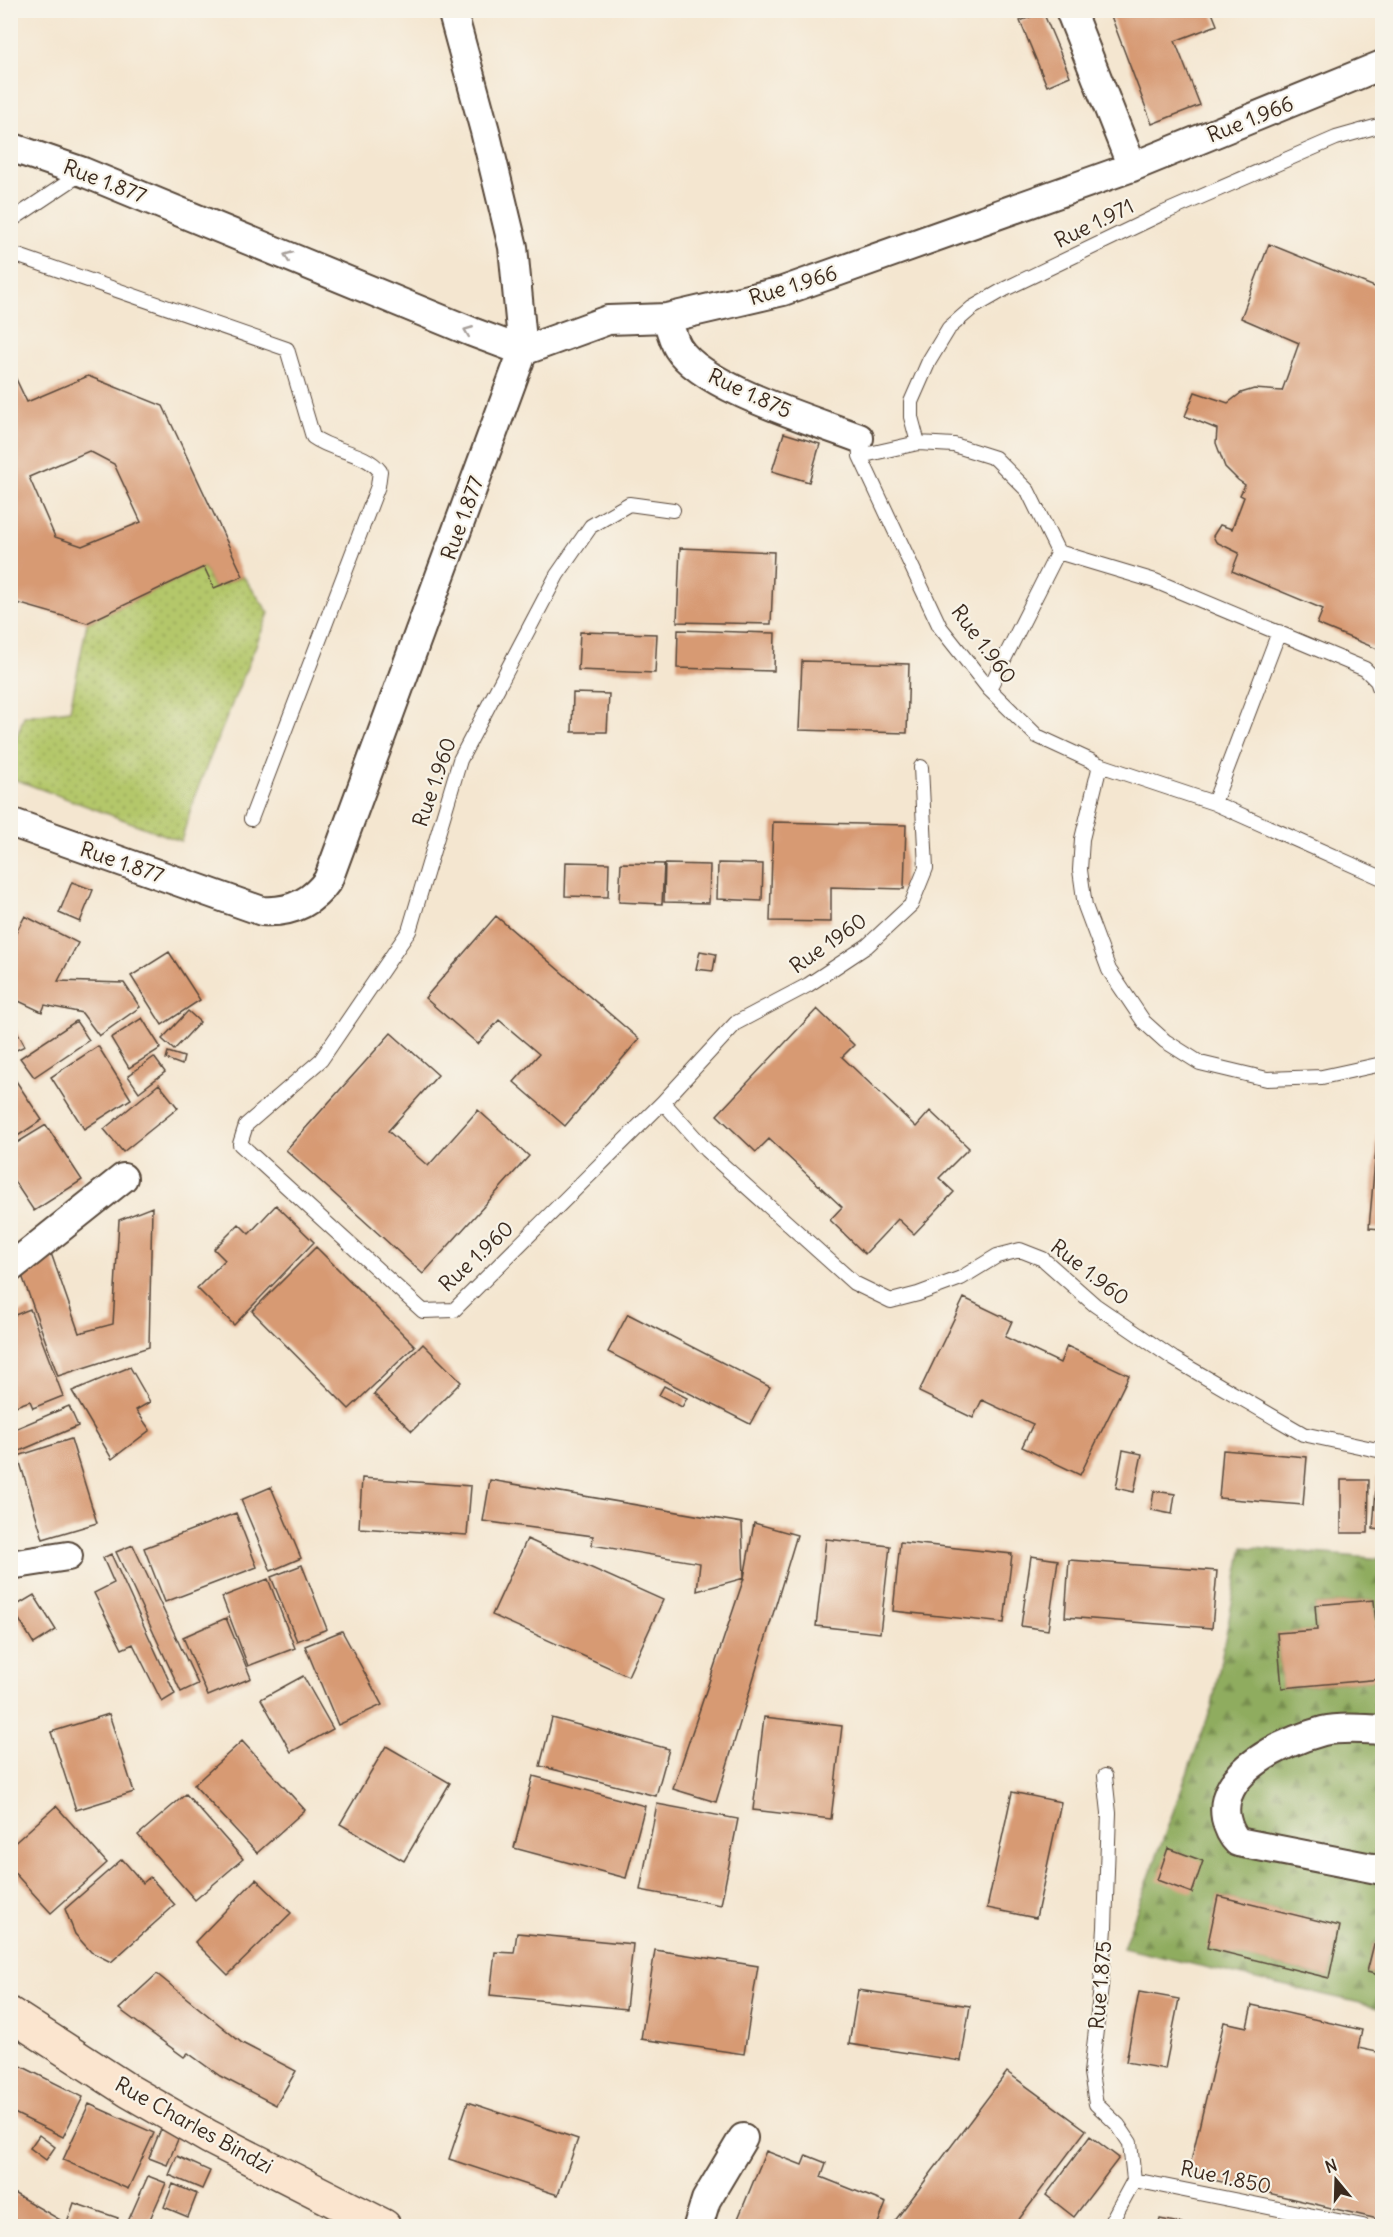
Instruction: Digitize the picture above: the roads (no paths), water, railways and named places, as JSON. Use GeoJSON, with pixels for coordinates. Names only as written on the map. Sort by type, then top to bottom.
{"type":"FeatureCollection","features":[{"type":"Feature","properties":{"kind":"street"},"geometry":{"type":"LineString","coordinates":[[452,10],[485,131],[513,248],[523,351]]}},
{"type":"Feature","properties":{"kind":"street"},"geometry":{"type":"LineString","coordinates":[[1070,10],[1131,167]]}},
{"type":"Feature","properties":{"kind":"street","name":"Rue 1.966"},"geometry":{"type":"LineString","coordinates":[[523,351],[608,320],[667,318],[783,291],[1131,167],[1383,65]]}},
{"type":"Feature","properties":{"kind":"street","name":"Rue 1.877"},"geometry":{"type":"LineString","coordinates":[[10,147],[83,172],[523,351],[328,880],[319,893],[294,908],[278,912],[262,911],[10,822]]}},
{"type":"Feature","properties":{"kind":"street","name":"Rue 1.875"},"geometry":{"type":"LineString","coordinates":[[667,318],[679,349],[706,376],[860,447]]}},
{"type":"Feature","properties":{"kind":"street"},"geometry":{"type":"LineString","coordinates":[[10,1268],[123,1179]]}},
{"type":"Feature","properties":{"kind":"street"},"geometry":{"type":"LineString","coordinates":[[10,1565],[68,1556]]}},
{"type":"Feature","properties":{"kind":"street"},"geometry":{"type":"LineString","coordinates":[[1383,1730],[1357,1728],[1325,1731],[1293,1741],[1266,1755],[1239,1775],[1227,1793],[1224,1807],[1228,1827],[1238,1842],[1383,1870]]}},
{"type":"Feature","properties":{"kind":"street","name":"Rue Charles Bindzi"},"geometry":{"type":"LineString","coordinates":[[13,2023],[209,2137],[384,2226]]}},
{"type":"Feature","properties":{"kind":"street"},"geometry":{"type":"LineString","coordinates":[[698,2226],[706,2200],[743,2138]]}},
{"type":"Feature","properties":{"kind":"lane","name":"Rue 1.971"},"geometry":{"type":"LineString","coordinates":[[918,443],[911,417],[911,402],[929,361],[949,328],[972,308],[1005,289],[1159,215],[1336,138],[1383,125]]}},
{"type":"Feature","properties":{"kind":"lane"},"geometry":{"type":"LineString","coordinates":[[10,221],[83,172]]}},
{"type":"Feature","properties":{"kind":"lane"},"geometry":{"type":"LineString","coordinates":[[10,253],[287,349],[313,437],[325,445],[372,461],[380,471],[378,486],[251,819]]}},
{"type":"Feature","properties":{"kind":"lane"},"geometry":{"type":"LineString","coordinates":[[860,447],[918,443],[954,445],[995,458],[1028,491],[1058,552],[1155,581],[1365,669],[1377,681],[1383,695]]}},
{"type":"Feature","properties":{"kind":"lane","name":"Rue 1.960"},"geometry":{"type":"LineString","coordinates":[[860,447],[940,627],[989,689],[1037,736],[1100,765],[1214,803],[1383,878]]}},
{"type":"Feature","properties":{"kind":"lane","name":"Rue 1.960"},"geometry":{"type":"LineString","coordinates":[[674,510],[628,504],[591,526],[556,576],[460,760],[409,931],[321,1060],[246,1125],[240,1144],[423,1311],[454,1310],[663,1102],[706,1150],[854,1283],[891,1301],[961,1278],[997,1256],[1020,1250],[1043,1259],[1095,1305],[1174,1359],[1303,1434],[1383,1451]]}},
{"type":"Feature","properties":{"kind":"lane"},"geometry":{"type":"LineString","coordinates":[[989,689],[1058,552]]}},
{"type":"Feature","properties":{"kind":"lane"},"geometry":{"type":"LineString","coordinates":[[1214,803],[1279,632]]}},
{"type":"Feature","properties":{"kind":"lane"},"geometry":{"type":"LineString","coordinates":[[1100,765],[1082,839],[1080,870],[1085,906],[1109,970],[1144,1022],[1165,1041],[1200,1063],[1267,1079],[1322,1077],[1383,1064]]}},
{"type":"Feature","properties":{"kind":"lane","name":"Rue 1960"},"geometry":{"type":"LineString","coordinates":[[663,1102],[735,1023],[808,984],[867,946],[911,905],[926,868],[921,767]]}},
{"type":"Feature","properties":{"kind":"lane","name":"Rue 1.875"},"geometry":{"type":"LineString","coordinates":[[1105,1776],[1109,1813],[1105,1928],[1091,2073],[1096,2104],[1118,2125],[1130,2143],[1134,2180]]}},
{"type":"Feature","properties":{"kind":"lane"},"geometry":{"type":"LineString","coordinates":[[1109,2226],[1134,2180]]}},
{"type":"Feature","properties":{"kind":"lane","name":"Rue 1.850"},"geometry":{"type":"LineString","coordinates":[[1134,2180],[1363,2226]]}}]}
